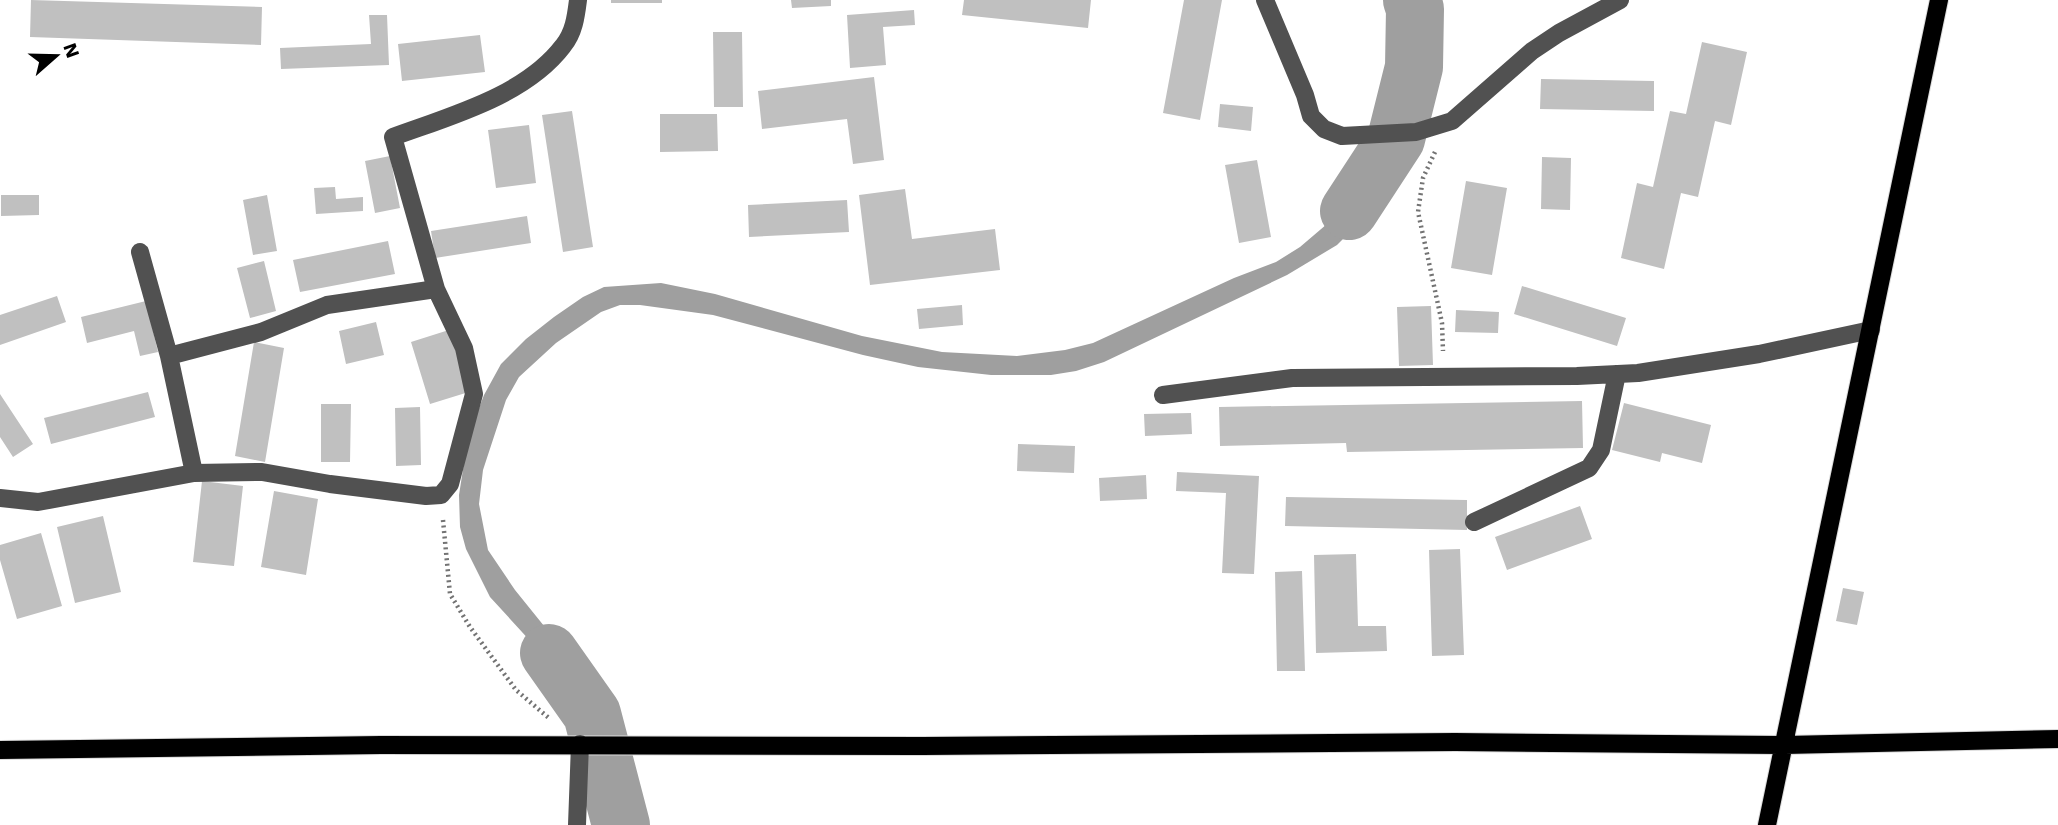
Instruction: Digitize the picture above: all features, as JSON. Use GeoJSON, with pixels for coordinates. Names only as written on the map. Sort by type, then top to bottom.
{"type":"FeatureCollection","features":[{"type":"Feature","properties":{"kind":"main road"},"geometry":{"type":"LineString","coordinates":[[1767,825],[1940,0]]}},
{"type":"Feature","properties":{"kind":"main road"},"geometry":{"type":"LineString","coordinates":[[0,750],[580,744],[923,746],[1455,741],[1785,745],[2058,739]]}},
{"type":"Feature","properties":{"kind":"street"},"geometry":{"type":"LineString","coordinates":[[0,498],[38,502],[194,473],[262,472],[330,484],[426,496],[441,495],[450,484],[474,394],[464,348],[436,289],[393,137],[479,106],[525,80],[564,45],[575,22],[578,0]]}},
{"type":"Feature","properties":{"kind":"street"},"geometry":{"type":"LineString","coordinates":[[1265,0],[1305,95],[1311,116],[1324,129],[1342,136],[1416,132],[1452,121],[1532,51],[1620,0]]}},
{"type":"Feature","properties":{"kind":"street"},"geometry":{"type":"LineString","coordinates":[[140,253],[169,356],[194,473]]}},
{"type":"Feature","properties":{"kind":"street"},"geometry":{"type":"LineString","coordinates":[[169,356],[261,332],[327,305],[436,289]]}},
{"type":"Feature","properties":{"kind":"street"},"geometry":{"type":"LineString","coordinates":[[1163,395],[1292,378],[1638,373],[1759,354],[1871,330]]}},
{"type":"Feature","properties":{"kind":"street"},"geometry":{"type":"LineString","coordinates":[[1474,522],[1589,468],[1601,450],[1618,374]]}},
{"type":"Feature","properties":{"kind":"street"},"geometry":{"type":"LineString","coordinates":[[577,825],[580,744]]}},
{"type":"Feature","properties":{"kind":"path"},"geometry":{"type":"LineString","coordinates":[[1444,377],[1441,323],[1418,212],[1423,178],[1452,121]]}},
{"type":"Feature","properties":{"kind":"path"},"geometry":{"type":"LineString","coordinates":[[441,495],[450,594],[470,627],[516,690],[580,744]]}},
{"type":"Feature","properties":{"kind":"shaded area"},"geometry":{"type":"Polygon","coordinates":[[[1402,0],[1423,0],[1426,46],[1419,92],[1413,122],[1378,125],[1386,91],[1398,67],[1404,46],[1405,12],[1402,0]]]}},
{"type":"Feature","properties":{"kind":"shaded area"},"geometry":{"type":"Polygon","coordinates":[[[1405,145],[1371,203],[1353,229],[1337,245],[1287,275],[1104,362],[1076,371],[1051,375],[991,375],[918,367],[713,315],[640,305],[620,305],[601,312],[556,343],[519,377],[506,400],[483,470],[479,504],[488,550],[515,590],[586,678],[605,718],[581,718],[565,685],[544,656],[490,597],[466,549],[460,527],[459,495],[464,463],[484,395],[501,364],[526,339],[583,297],[604,287],[661,283],[715,294],[862,336],[942,352],[1017,356],[1065,350],[1093,343],[1234,278],[1276,262],[1300,247],[1327,224],[1347,201],[1363,175],[1373,148],[1405,145]]]}},
{"type":"Feature","properties":{"kind":"shaded area"},"geometry":{"type":"Polygon","coordinates":[[[601,774],[623,775],[630,803],[630,825],[610,825],[601,774]]]}},
{"type":"Feature","properties":{"kind":"building"},"geometry":{"type":"Polygon","coordinates":[[[31,0],[262,7],[261,45],[30,37],[31,0]]]}},
{"type":"Feature","properties":{"kind":"building"},"geometry":{"type":"Polygon","coordinates":[[[611,0],[662,0],[662,3],[611,3],[611,0]]]}},
{"type":"Feature","properties":{"kind":"building"},"geometry":{"type":"Polygon","coordinates":[[[791,0],[831,0],[831,6],[792,8],[791,0]]]}},
{"type":"Feature","properties":{"kind":"building"},"geometry":{"type":"Polygon","coordinates":[[[964,0],[1091,0],[1088,28],[962,15],[964,0]]]}},
{"type":"Feature","properties":{"kind":"building"},"geometry":{"type":"Polygon","coordinates":[[[1184,0],[1222,0],[1200,120],[1163,113],[1184,0]]]}},
{"type":"Feature","properties":{"kind":"building"},"geometry":{"type":"Polygon","coordinates":[[[914,10],[915,25],[883,27],[886,65],[850,68],[847,15],[914,10]]]}},
{"type":"Feature","properties":{"kind":"building"},"geometry":{"type":"Polygon","coordinates":[[[369,15],[387,15],[389,65],[281,69],[280,48],[371,44],[369,15]]]}},
{"type":"Feature","properties":{"kind":"building"},"geometry":{"type":"Polygon","coordinates":[[[713,32],[742,32],[743,107],[714,107],[713,32]]]}},
{"type":"Feature","properties":{"kind":"building"},"geometry":{"type":"Polygon","coordinates":[[[480,35],[485,72],[402,81],[398,44],[480,35]]]}},
{"type":"Feature","properties":{"kind":"building"},"geometry":{"type":"Polygon","coordinates":[[[1702,42],[1747,52],[1731,125],[1715,121],[1698,197],[1681,193],[1664,269],[1621,258],[1637,183],[1653,187],[1670,111],[1686,114],[1702,42]]]}},
{"type":"Feature","properties":{"kind":"building"},"geometry":{"type":"Polygon","coordinates":[[[874,77],[884,160],[853,164],[847,119],[762,129],[758,91],[874,77]]]}},
{"type":"Feature","properties":{"kind":"building"},"geometry":{"type":"Polygon","coordinates":[[[1541,79],[1654,81],[1654,111],[1540,109],[1541,79]]]}},
{"type":"Feature","properties":{"kind":"building"},"geometry":{"type":"Polygon","coordinates":[[[1220,104],[1253,107],[1251,131],[1218,127],[1220,104]]]}},
{"type":"Feature","properties":{"kind":"building"},"geometry":{"type":"Polygon","coordinates":[[[572,111],[593,247],[563,252],[542,115],[572,111]]]}},
{"type":"Feature","properties":{"kind":"building"},"geometry":{"type":"Polygon","coordinates":[[[660,114],[717,114],[718,151],[660,152],[660,114]]]}},
{"type":"Feature","properties":{"kind":"building"},"geometry":{"type":"Polygon","coordinates":[[[529,125],[536,183],[496,188],[488,130],[529,125]]]}},
{"type":"Feature","properties":{"kind":"building"},"geometry":{"type":"Polygon","coordinates":[[[390,156],[400,208],[375,213],[365,161],[390,156]]]}},
{"type":"Feature","properties":{"kind":"building"},"geometry":{"type":"Polygon","coordinates":[[[1542,157],[1571,158],[1570,210],[1541,209],[1542,157]]]}},
{"type":"Feature","properties":{"kind":"building"},"geometry":{"type":"Polygon","coordinates":[[[1257,160],[1271,237],[1239,243],[1225,165],[1257,160]]]}},
{"type":"Feature","properties":{"kind":"building"},"geometry":{"type":"Polygon","coordinates":[[[1466,181],[1507,188],[1492,275],[1451,268],[1466,181]]]}},
{"type":"Feature","properties":{"kind":"building"},"geometry":{"type":"Polygon","coordinates":[[[335,187],[336,199],[363,197],[363,211],[316,214],[314,188],[335,187]]]}},
{"type":"Feature","properties":{"kind":"building"},"geometry":{"type":"Polygon","coordinates":[[[905,189],[912,239],[995,229],[1000,270],[870,285],[859,195],[905,189]]]}},
{"type":"Feature","properties":{"kind":"building"},"geometry":{"type":"Polygon","coordinates":[[[1,195],[39,195],[39,215],[1,216],[1,195]]]}},
{"type":"Feature","properties":{"kind":"building"},"geometry":{"type":"Polygon","coordinates":[[[267,195],[277,251],[253,255],[243,200],[267,195]]]}},
{"type":"Feature","properties":{"kind":"building"},"geometry":{"type":"Polygon","coordinates":[[[847,200],[849,232],[749,237],[748,205],[847,200]]]}},
{"type":"Feature","properties":{"kind":"building"},"geometry":{"type":"Polygon","coordinates":[[[527,216],[531,243],[435,258],[431,231],[527,216]]]}},
{"type":"Feature","properties":{"kind":"building"},"geometry":{"type":"Polygon","coordinates":[[[388,241],[395,274],[300,292],[293,260],[388,241]]]}},
{"type":"Feature","properties":{"kind":"building"},"geometry":{"type":"Polygon","coordinates":[[[264,261],[276,311],[250,318],[237,268],[264,261]]]}},
{"type":"Feature","properties":{"kind":"building"},"geometry":{"type":"Polygon","coordinates":[[[1522,286],[1626,318],[1617,346],[1514,314],[1522,286]]]}},
{"type":"Feature","properties":{"kind":"building"},"geometry":{"type":"Polygon","coordinates":[[[57,296],[66,322],[0,345],[0,315],[57,296]]]}},
{"type":"Feature","properties":{"kind":"building"},"geometry":{"type":"Polygon","coordinates":[[[146,301],[158,352],[140,356],[134,331],[87,343],[81,317],[146,301]]]}},
{"type":"Feature","properties":{"kind":"building"},"geometry":{"type":"Polygon","coordinates":[[[962,305],[963,325],[919,329],[917,309],[962,305]]]}},
{"type":"Feature","properties":{"kind":"building"},"geometry":{"type":"Polygon","coordinates":[[[1431,306],[1433,365],[1399,366],[1397,307],[1431,306]]]}},
{"type":"Feature","properties":{"kind":"building"},"geometry":{"type":"Polygon","coordinates":[[[1456,310],[1499,312],[1498,333],[1455,332],[1456,310]]]}},
{"type":"Feature","properties":{"kind":"building"},"geometry":{"type":"Polygon","coordinates":[[[376,322],[384,355],[346,364],[339,331],[376,322]]]}},
{"type":"Feature","properties":{"kind":"building"},"geometry":{"type":"Polygon","coordinates":[[[452,329],[472,391],[430,404],[411,342],[452,329]]]}},
{"type":"Feature","properties":{"kind":"building"},"geometry":{"type":"Polygon","coordinates":[[[254,342],[284,348],[265,462],[235,456],[254,342]]]}},
{"type":"Feature","properties":{"kind":"building"},"geometry":{"type":"Polygon","coordinates":[[[148,392],[155,417],[51,444],[44,418],[148,392]]]}},
{"type":"Feature","properties":{"kind":"building"},"geometry":{"type":"Polygon","coordinates":[[[0,394],[33,444],[13,457],[0,437],[0,394]]]}},
{"type":"Feature","properties":{"kind":"building"},"geometry":{"type":"Polygon","coordinates":[[[1582,401],[1583,448],[1347,452],[1346,443],[1220,446],[1219,407],[1582,401]]]}},
{"type":"Feature","properties":{"kind":"building"},"geometry":{"type":"Polygon","coordinates":[[[1624,403],[1711,425],[1702,463],[1662,453],[1660,462],[1612,450],[1624,403]]]}},
{"type":"Feature","properties":{"kind":"building"},"geometry":{"type":"Polygon","coordinates":[[[321,404],[351,404],[350,462],[321,462],[321,404]]]}},
{"type":"Feature","properties":{"kind":"building"},"geometry":{"type":"Polygon","coordinates":[[[420,407],[421,465],[396,466],[395,408],[420,407]]]}},
{"type":"Feature","properties":{"kind":"building"},"geometry":{"type":"Polygon","coordinates":[[[1191,413],[1192,434],[1145,436],[1144,414],[1191,413]]]}},
{"type":"Feature","properties":{"kind":"building"},"geometry":{"type":"Polygon","coordinates":[[[1018,444],[1075,446],[1074,473],[1017,471],[1018,444]]]}},
{"type":"Feature","properties":{"kind":"building"},"geometry":{"type":"Polygon","coordinates":[[[1177,472],[1259,476],[1254,574],[1222,573],[1226,493],[1176,491],[1177,472]]]}},
{"type":"Feature","properties":{"kind":"building"},"geometry":{"type":"Polygon","coordinates":[[[1146,475],[1147,499],[1100,501],[1099,478],[1146,475]]]}},
{"type":"Feature","properties":{"kind":"building"},"geometry":{"type":"Polygon","coordinates":[[[202,481],[243,486],[234,566],[193,562],[202,481]]]}},
{"type":"Feature","properties":{"kind":"building"},"geometry":{"type":"Polygon","coordinates":[[[274,491],[318,499],[306,575],[261,567],[274,491]]]}},
{"type":"Feature","properties":{"kind":"building"},"geometry":{"type":"Polygon","coordinates":[[[1286,497],[1467,500],[1467,530],[1285,526],[1286,497]]]}},
{"type":"Feature","properties":{"kind":"building"},"geometry":{"type":"Polygon","coordinates":[[[1580,506],[1592,539],[1507,570],[1495,537],[1580,506]]]}},
{"type":"Feature","properties":{"kind":"building"},"geometry":{"type":"Polygon","coordinates":[[[103,516],[121,592],[75,603],[57,527],[103,516]]]}},
{"type":"Feature","properties":{"kind":"building"},"geometry":{"type":"Polygon","coordinates":[[[41,533],[62,606],[17,619],[0,560],[0,545],[41,533]]]}},
{"type":"Feature","properties":{"kind":"building"},"geometry":{"type":"Polygon","coordinates":[[[1460,549],[1464,655],[1432,656],[1429,550],[1460,549]]]}},
{"type":"Feature","properties":{"kind":"building"},"geometry":{"type":"Polygon","coordinates":[[[1356,554],[1358,626],[1386,626],[1387,651],[1316,653],[1314,555],[1356,554]]]}},
{"type":"Feature","properties":{"kind":"building"},"geometry":{"type":"Polygon","coordinates":[[[1302,571],[1305,671],[1277,671],[1275,572],[1302,571]]]}},
{"type":"Feature","properties":{"kind":"building"},"geometry":{"type":"Polygon","coordinates":[[[1843,588],[1864,592],[1857,625],[1836,621],[1843,588]]]}},
{"type":"Feature","properties":{"kind":"waterway"},"geometry":{"type":"LineString","coordinates":[[1349,211],[1396,139],[1414,67],[1415,9],[1412,0]]}},
{"type":"Feature","properties":{"kind":"waterway"},"geometry":{"type":"LineString","coordinates":[[549,653],[592,714],[621,825]]}}]}
